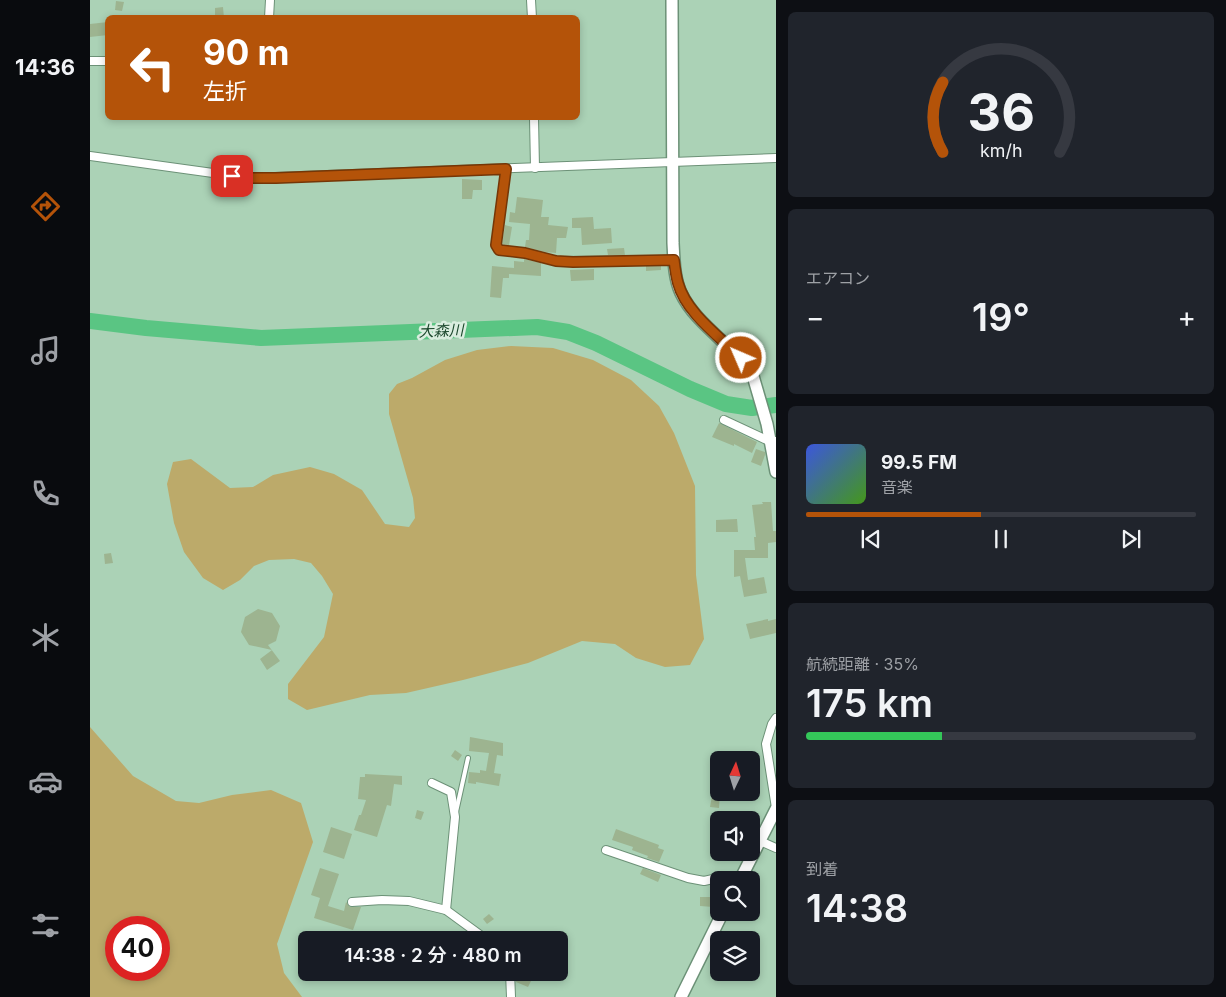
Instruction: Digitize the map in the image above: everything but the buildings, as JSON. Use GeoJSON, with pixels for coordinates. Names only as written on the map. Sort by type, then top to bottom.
{"type":"FeatureCollection","features":[{"type":"Feature","properties":{"kind":"street"},"geometry":{"type":"LineString","coordinates":[[270,0],[270,15]]}},
{"type":"Feature","properties":{"kind":"street"},"geometry":{"type":"LineString","coordinates":[[532,0],[532,15]]}},
{"type":"Feature","properties":{"kind":"street"},"geometry":{"type":"LineString","coordinates":[[672,0],[674,260],[678,283],[686,302],[694,313],[747,366],[753,376],[758,398],[773,441],[776,472]]}},
{"type":"Feature","properties":{"kind":"street"},"geometry":{"type":"LineString","coordinates":[[90,61],[105,62]]}},
{"type":"Feature","properties":{"kind":"street"},"geometry":{"type":"LineString","coordinates":[[534,120],[535,168]]}},
{"type":"Feature","properties":{"kind":"street"},"geometry":{"type":"LineString","coordinates":[[90,156],[249,178],[776,158]]}},
{"type":"Feature","properties":{"kind":"street"},"geometry":{"type":"LineString","coordinates":[[506,169],[496,245],[499,250],[525,253],[556,261],[573,262],[674,260]]}},
{"type":"Feature","properties":{"kind":"street"},"geometry":{"type":"LineString","coordinates":[[724,420],[773,441]]}},
{"type":"Feature","properties":{"kind":"street"},"geometry":{"type":"LineString","coordinates":[[776,718],[772,724],[766,744],[776,808],[760,841],[776,848]]}},
{"type":"Feature","properties":{"kind":"street"},"geometry":{"type":"LineString","coordinates":[[432,783],[451,792],[455,817],[446,910]]}},
{"type":"Feature","properties":{"kind":"street"},"geometry":{"type":"LineString","coordinates":[[606,850],[688,878],[704,881],[710,880]]}},
{"type":"Feature","properties":{"kind":"street"},"geometry":{"type":"LineString","coordinates":[[352,902],[408,901],[446,910],[475,931]]}},
{"type":"Feature","properties":{"kind":"street"},"geometry":{"type":"LineString","coordinates":[[681,997],[719,921]]}},
{"type":"Feature","properties":{"kind":"street"},"geometry":{"type":"LineString","coordinates":[[510,981],[511,997]]}},
{"type":"Feature","properties":{"kind":"lane"},"geometry":{"type":"LineString","coordinates":[[455,817],[468,758]]}},
{"type":"Feature","properties":{"kind":"shaded area"},"geometry":{"type":"Polygon","coordinates":[[[511,346],[553,348],[593,360],[631,380],[659,406],[674,433],[695,486],[696,575],[704,639],[690,665],[665,667],[636,658],[615,644],[582,641],[528,663],[406,693],[370,695],[307,710],[288,699],[288,684],[324,637],[333,594],[311,563],[294,559],[269,560],[254,566],[240,580],[223,590],[203,578],[184,552],[174,523],[167,484],[173,462],[191,459],[230,488],[253,487],[273,475],[310,467],[334,474],[362,490],[385,524],[409,527],[415,518],[413,498],[389,414],[389,394],[397,384],[445,360],[477,350],[511,346]]]}},
{"type":"Feature","properties":{"kind":"shaded area"},"geometry":{"type":"Polygon","coordinates":[[[90,727],[133,776],[176,801],[199,803],[232,795],[271,790],[301,803],[313,842],[277,944],[284,973],[302,997],[90,997],[90,727]]]}},
{"type":"Feature","properties":{"kind":"waterway","name":"大森川"},"geometry":{"type":"LineString","coordinates":[[90,321],[261,338],[537,327],[568,332],[596,343],[690,389],[726,404],[752,408],[776,405]]}},
{"type":"Feature","properties":{"kind":"route"},"geometry":{"type":"LineString","coordinates":[[232,176],[276,178],[506,169],[496,245],[499,250],[525,253],[556,261],[573,262],[674,260],[678,283],[686,302],[694,313],[741,358]]}}]}
